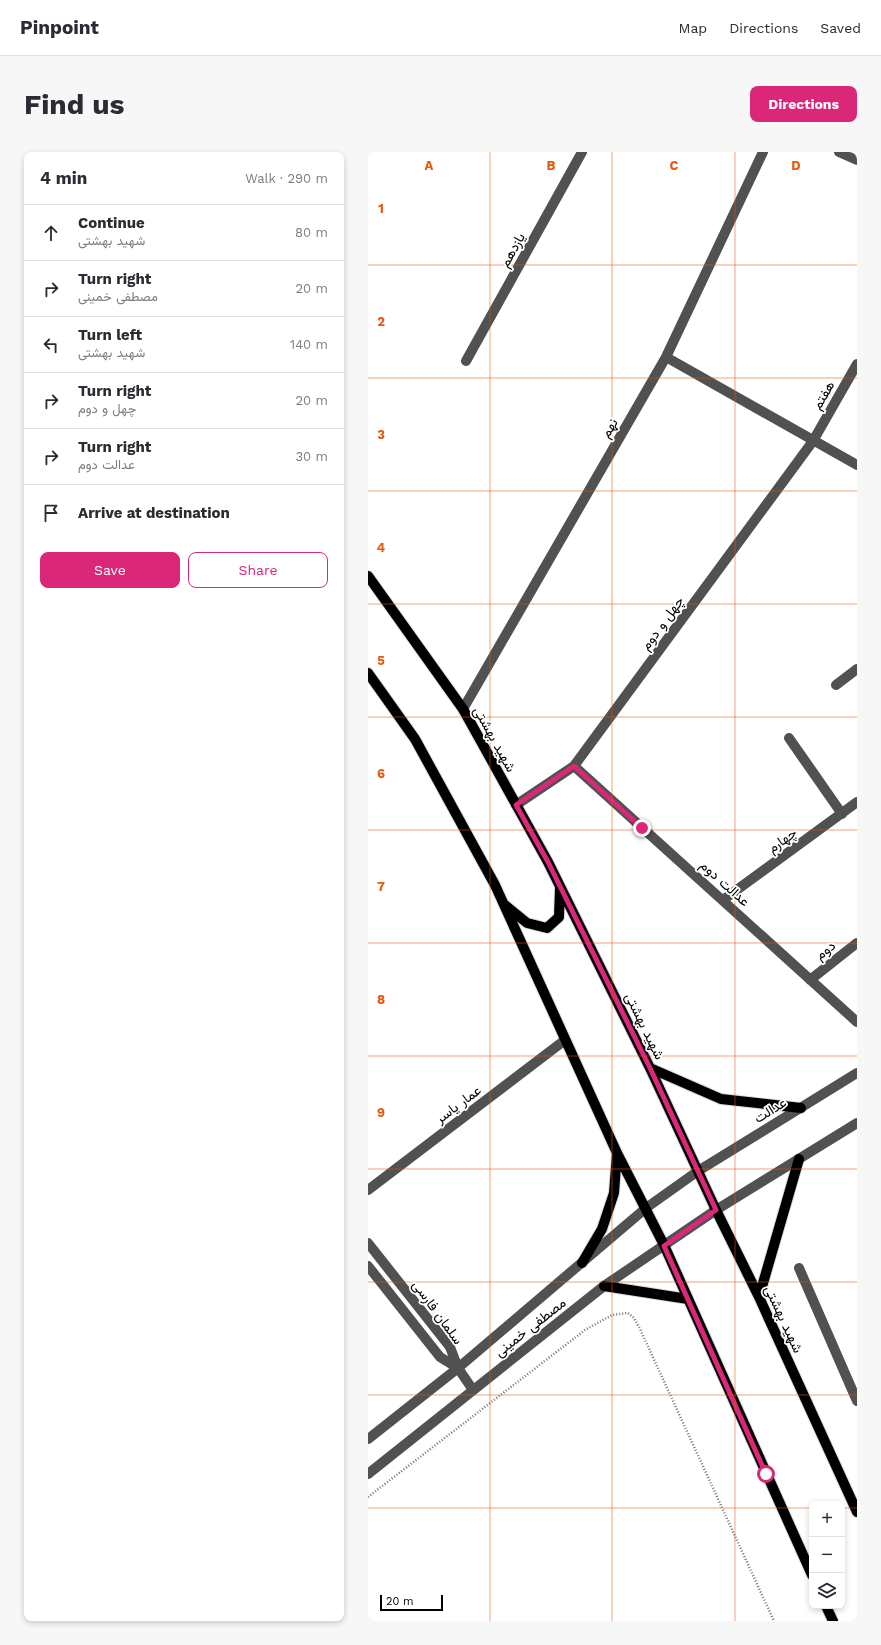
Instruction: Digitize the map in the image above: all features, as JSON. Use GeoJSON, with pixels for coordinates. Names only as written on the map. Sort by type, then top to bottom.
{"type":"FeatureCollection","features":[{"type":"Feature","properties":{"kind":"main road","name":"شهید بهشتی"},"geometry":{"type":"LineString","coordinates":[[368,576],[463,709],[560,886],[650,1068],[716,1210],[759,1297],[857,1512]]}},
{"type":"Feature","properties":{"kind":"main road"},"geometry":{"type":"LineString","coordinates":[[368,674],[415,739],[504,903],[617,1153],[664,1246],[811,1573]]}},
{"type":"Feature","properties":{"kind":"main road"},"geometry":{"type":"LineString","coordinates":[[504,903],[527,923],[547,928],[558,917],[560,886]]}},
{"type":"Feature","properties":{"kind":"main road"},"geometry":{"type":"LineString","coordinates":[[650,1068],[721,1099],[801,1108]]}},
{"type":"Feature","properties":{"kind":"main road"},"geometry":{"type":"LineString","coordinates":[[582,1263],[602,1229],[614,1193],[617,1153]]}},
{"type":"Feature","properties":{"kind":"main road"},"geometry":{"type":"LineString","coordinates":[[759,1297],[799,1159]]}},
{"type":"Feature","properties":{"kind":"main road"},"geometry":{"type":"LineString","coordinates":[[604,1286],[688,1299]]}},
{"type":"Feature","properties":{"kind":"main road"},"geometry":{"type":"LineString","coordinates":[[827,1609],[832,1621]]}},
{"type":"Feature","properties":{"kind":"street","name":"یازدهم"},"geometry":{"type":"LineString","coordinates":[[466,361],[582,152]]}},
{"type":"Feature","properties":{"kind":"street","name":"نهم"},"geometry":{"type":"LineString","coordinates":[[463,709],[666,357],[763,152]]}},
{"type":"Feature","properties":{"kind":"street"},"geometry":{"type":"LineString","coordinates":[[839,152],[857,160]]}},
{"type":"Feature","properties":{"kind":"street"},"geometry":{"type":"LineString","coordinates":[[666,357],[857,465]]}},
{"type":"Feature","properties":{"kind":"street","name":"هفتم"},"geometry":{"type":"LineString","coordinates":[[813,441],[857,364]]}},
{"type":"Feature","properties":{"kind":"street","name":"چهل و دوم"},"geometry":{"type":"LineString","coordinates":[[516,805],[574,766],[813,441]]}},
{"type":"Feature","properties":{"kind":"street"},"geometry":{"type":"LineString","coordinates":[[836,685],[857,669]]}},
{"type":"Feature","properties":{"kind":"street"},"geometry":{"type":"LineString","coordinates":[[789,738],[842,814]]}},
{"type":"Feature","properties":{"kind":"street","name":"عدالت دوم"},"geometry":{"type":"LineString","coordinates":[[574,766],[857,1022]]}},
{"type":"Feature","properties":{"kind":"street","name":"چهارم"},"geometry":{"type":"LineString","coordinates":[[723,900],[857,802]]}},
{"type":"Feature","properties":{"kind":"street","name":"دوم"},"geometry":{"type":"LineString","coordinates":[[810,980],[857,943]]}},
{"type":"Feature","properties":{"kind":"street","name":"عمار یاسر"},"geometry":{"type":"LineString","coordinates":[[368,1190],[565,1040]]}},
{"type":"Feature","properties":{"kind":"street","name":"عدالت"},"geometry":{"type":"LineString","coordinates":[[698,1171],[857,1073]]}},
{"type":"Feature","properties":{"kind":"street"},"geometry":{"type":"LineString","coordinates":[[716,1210],[857,1123]]}},
{"type":"Feature","properties":{"kind":"street","name":"مصطفی خمینی"},"geometry":{"type":"LineString","coordinates":[[368,1438],[458,1368],[646,1208],[698,1171]]}},
{"type":"Feature","properties":{"kind":"street","name":"مصطفی خمینی"},"geometry":{"type":"LineString","coordinates":[[368,1474],[604,1286],[716,1210]]}},
{"type":"Feature","properties":{"kind":"street","name":"سلمان فارسی"},"geometry":{"type":"LineString","coordinates":[[368,1242],[450,1347],[458,1368]]}},
{"type":"Feature","properties":{"kind":"street","name":"سلمان فارسی"},"geometry":{"type":"LineString","coordinates":[[368,1266],[440,1357],[458,1368]]}},
{"type":"Feature","properties":{"kind":"street"},"geometry":{"type":"LineString","coordinates":[[799,1268],[857,1401]]}},
{"type":"Feature","properties":{"kind":"street"},"geometry":{"type":"LineString","coordinates":[[458,1368],[473,1390]]}},
{"type":"Feature","properties":{"kind":"path"},"geometry":{"type":"LineString","coordinates":[[368,1497],[585,1330],[612,1315],[628,1313],[634,1318],[640,1329],[774,1621]]}},
{"type":"Feature","properties":{"kind":"route"},"geometry":{"type":"LineString","coordinates":[[642,828],[574,766],[516,805],[548,862],[650,1068],[716,1210],[664,1246],[766,1474]]}}]}
